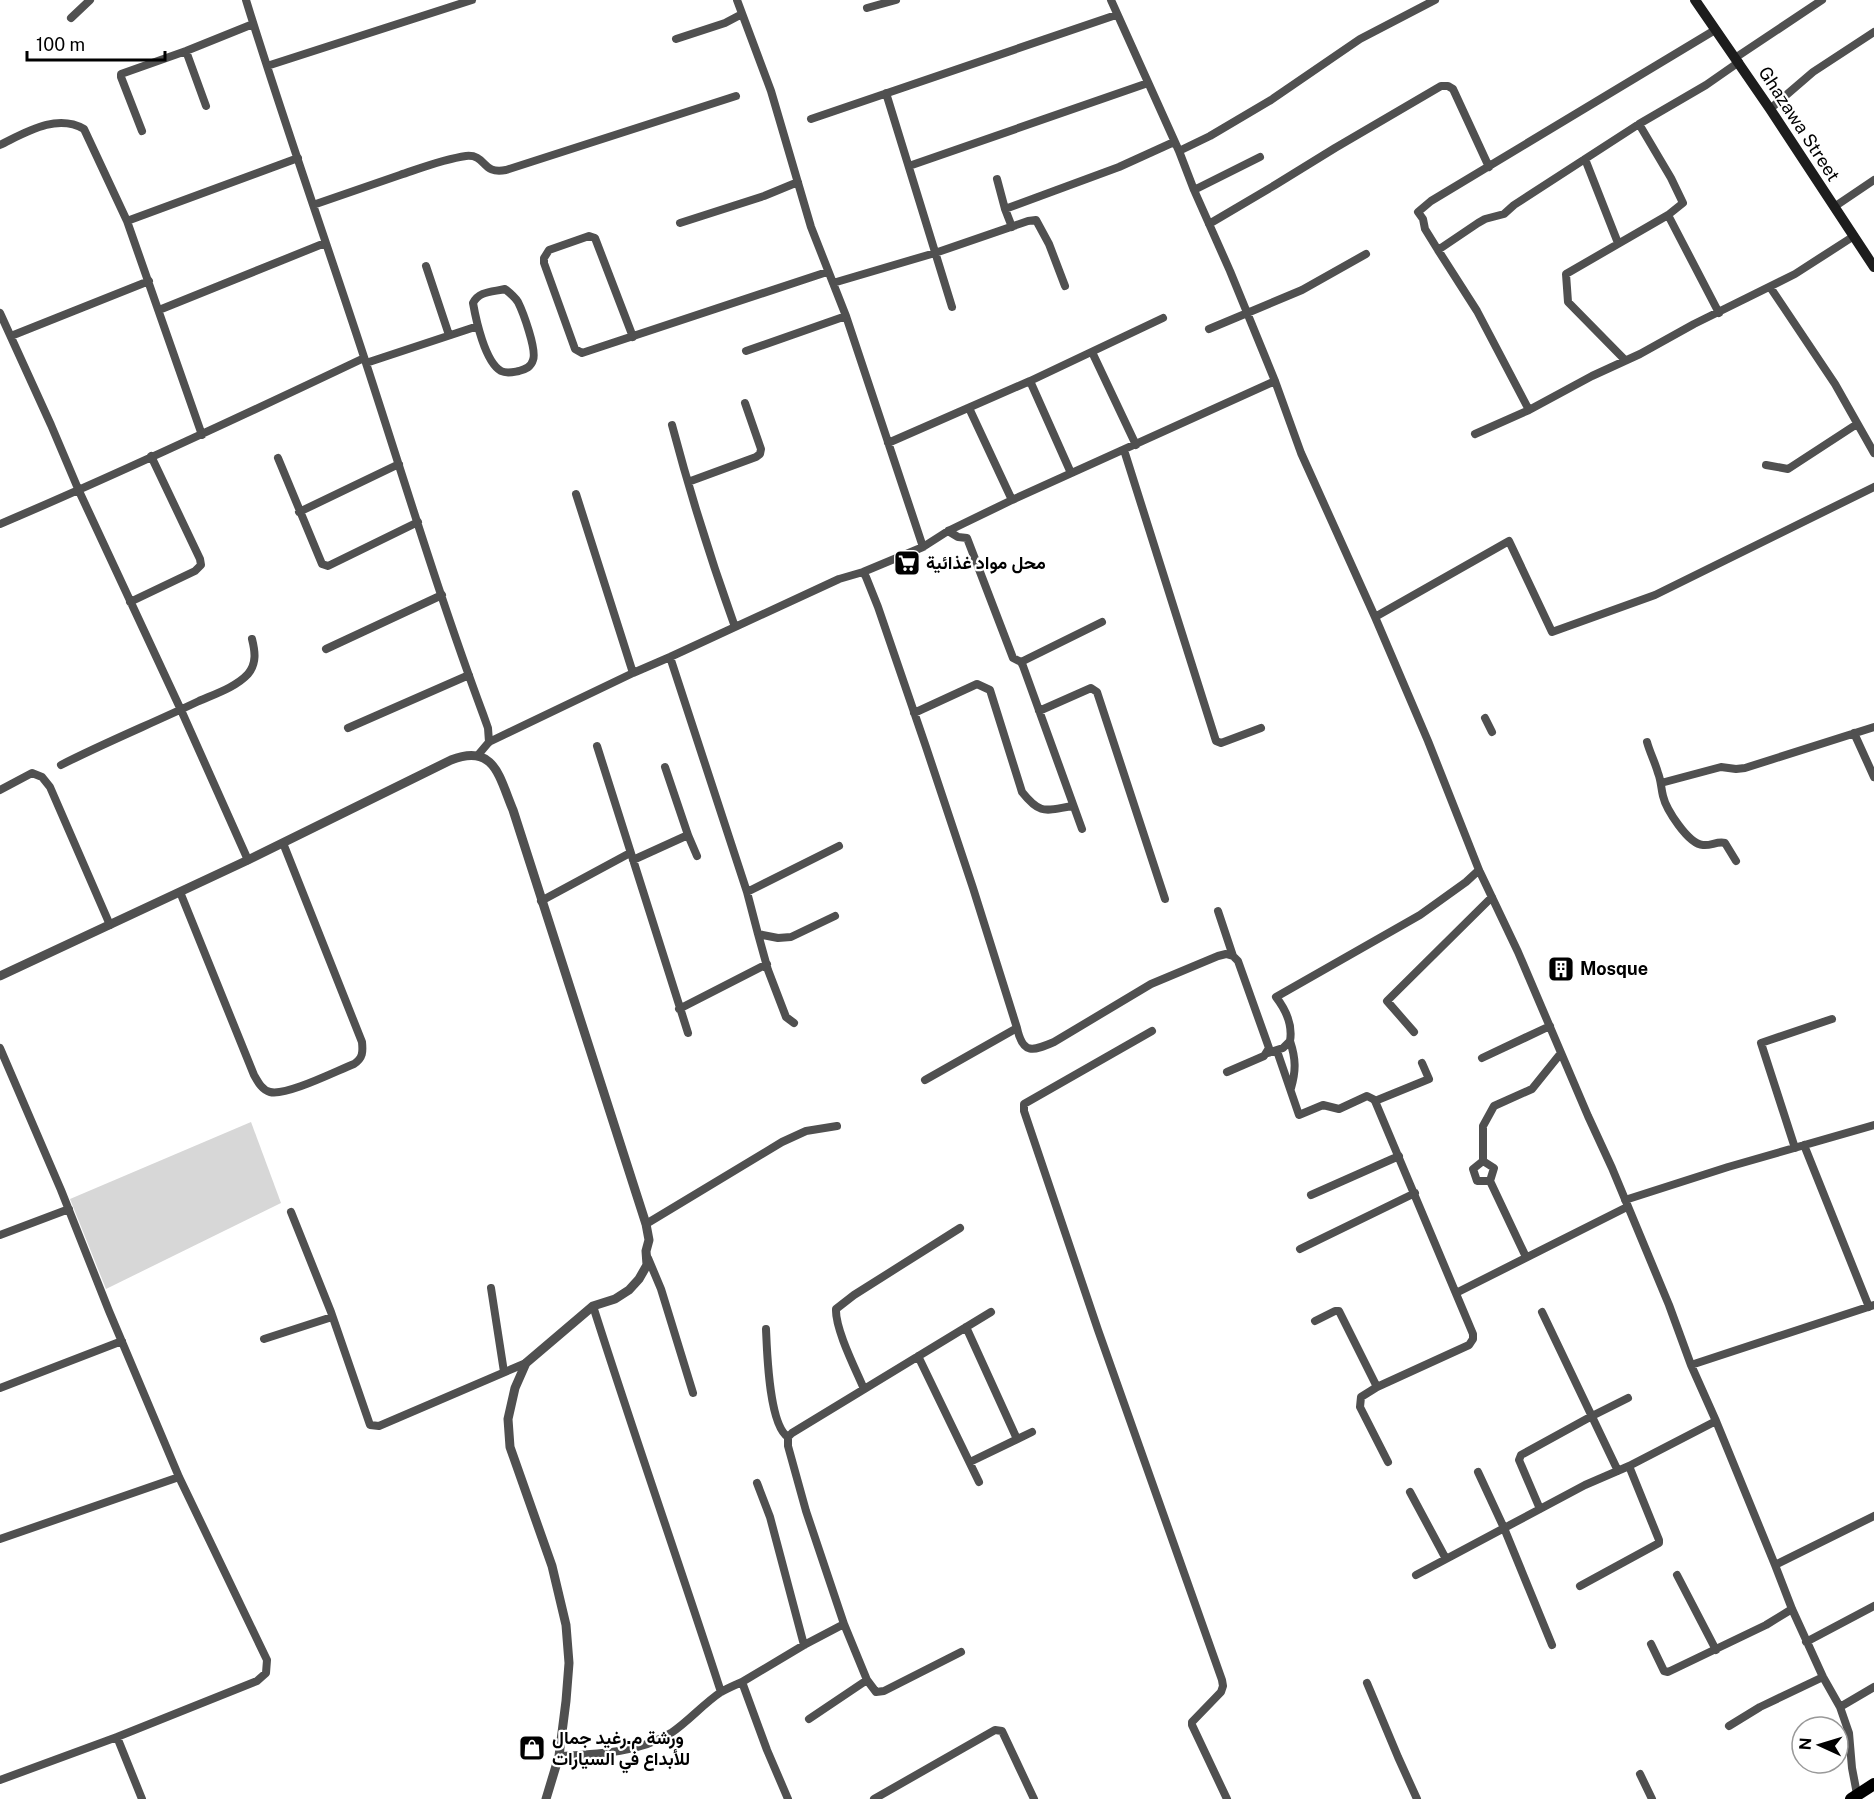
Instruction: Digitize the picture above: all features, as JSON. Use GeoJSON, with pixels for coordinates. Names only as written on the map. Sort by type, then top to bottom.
{"type":"FeatureCollection","features":[{"type":"Feature","properties":{"kind":"main road","name":"Ghazawa Street"},"geometry":{"type":"LineString","coordinates":[[1697,1],[1874,267]]}},
{"type":"Feature","properties":{"kind":"main road"},"geometry":{"type":"LineString","coordinates":[[1854,1797],[1874,1784]]}},
{"type":"Feature","properties":{"kind":"street"},"geometry":{"type":"LineString","coordinates":[[71,18],[90,0]]}},
{"type":"Feature","properties":{"kind":"street"},"geometry":{"type":"LineString","coordinates":[[246,0],[488,728],[489,742]]}},
{"type":"Feature","properties":{"kind":"street"},"geometry":{"type":"LineString","coordinates":[[267,66],[472,0]]}},
{"type":"Feature","properties":{"kind":"street"},"geometry":{"type":"LineString","coordinates":[[737,0],[771,91],[827,272],[846,316],[923,547]]}},
{"type":"Feature","properties":{"kind":"street"},"geometry":{"type":"LineString","coordinates":[[867,8],[897,0]]}},
{"type":"Feature","properties":{"kind":"street"},"geometry":{"type":"LineString","coordinates":[[1111,0],[1179,151],[1275,381],[1301,453],[1428,741],[1479,870],[1550,1026],[1669,1305],[1690,1365],[1716,1421],[1792,1610],[1823,1677],[1840,1707],[1849,1733],[1854,1797]]}},
{"type":"Feature","properties":{"kind":"street"},"geometry":{"type":"LineString","coordinates":[[1179,151],[1210,136],[1271,100],[1360,39],[1436,0]]}},
{"type":"Feature","properties":{"kind":"street"},"geometry":{"type":"LineString","coordinates":[[1438,250],[1485,219],[1504,214],[1514,205],[1639,124],[1706,85],[1737,60],[1822,0]]}},
{"type":"Feature","properties":{"kind":"street"},"geometry":{"type":"LineString","coordinates":[[676,39],[742,14]]}},
{"type":"Feature","properties":{"kind":"street"},"geometry":{"type":"LineString","coordinates":[[811,119],[1116,15]]}},
{"type":"Feature","properties":{"kind":"street"},"geometry":{"type":"LineString","coordinates":[[142,131],[121,74],[253,24]]}},
{"type":"Feature","properties":{"kind":"street"},"geometry":{"type":"LineString","coordinates":[[1529,410],[1477,311],[1425,229],[1423,219],[1418,212],[1448,190],[1715,30]]}},
{"type":"Feature","properties":{"kind":"street"},"geometry":{"type":"LineString","coordinates":[[1770,108],[1813,72],[1874,32]]}},
{"type":"Feature","properties":{"kind":"street"},"geometry":{"type":"LineString","coordinates":[[186,51],[206,106]]}},
{"type":"Feature","properties":{"kind":"street"},"geometry":{"type":"LineString","coordinates":[[909,166],[1148,83]]}},
{"type":"Feature","properties":{"kind":"street"},"geometry":{"type":"LineString","coordinates":[[1209,224],[1442,86],[1453,89],[1489,167]]}},
{"type":"Feature","properties":{"kind":"street"},"geometry":{"type":"LineString","coordinates":[[886,93],[951,307]]}},
{"type":"Feature","properties":{"kind":"street"},"geometry":{"type":"LineString","coordinates":[[313,205],[420,168],[469,156],[479,158],[490,170],[497,172],[506,170],[736,96]]}},
{"type":"Feature","properties":{"kind":"street"},"geometry":{"type":"LineString","coordinates":[[0,145],[34,129],[56,123],[68,122],[84,129],[127,221],[202,435]]}},
{"type":"Feature","properties":{"kind":"street"},"geometry":{"type":"LineString","coordinates":[[1625,360],[1568,302],[1566,274],[1668,215],[1683,203],[1639,124]]}},
{"type":"Feature","properties":{"kind":"street"},"geometry":{"type":"LineString","coordinates":[[1005,209],[1119,167],[1174,142]]}},
{"type":"Feature","properties":{"kind":"street"},"geometry":{"type":"LineString","coordinates":[[1194,190],[1260,157]]}},
{"type":"Feature","properties":{"kind":"street"},"geometry":{"type":"LineString","coordinates":[[127,221],[298,158]]}},
{"type":"Feature","properties":{"kind":"street"},"geometry":{"type":"LineString","coordinates":[[1585,159],[1618,243]]}},
{"type":"Feature","properties":{"kind":"street"},"geometry":{"type":"LineString","coordinates":[[997,179],[1012,227]]}},
{"type":"Feature","properties":{"kind":"street"},"geometry":{"type":"LineString","coordinates":[[1834,207],[1874,180]]}},
{"type":"Feature","properties":{"kind":"street"},"geometry":{"type":"LineString","coordinates":[[680,223],[765,196],[798,182]]}},
{"type":"Feature","properties":{"kind":"street"},"geometry":{"type":"LineString","coordinates":[[1668,215],[1719,313]]}},
{"type":"Feature","properties":{"kind":"street"},"geometry":{"type":"LineString","coordinates":[[833,283],[935,253],[1028,220],[1036,220],[1049,244],[1065,286]]}},
{"type":"Feature","properties":{"kind":"street"},"geometry":{"type":"LineString","coordinates":[[633,337],[595,238],[589,236],[549,250],[544,263],[577,352],[586,352],[633,337],[827,272]]}},
{"type":"Feature","properties":{"kind":"street"},"geometry":{"type":"LineString","coordinates":[[1475,434],[1529,410],[1770,287],[1815,263],[1854,237]]}},
{"type":"Feature","properties":{"kind":"street"},"geometry":{"type":"LineString","coordinates":[[159,310],[326,243]]}},
{"type":"Feature","properties":{"kind":"street"},"geometry":{"type":"LineString","coordinates":[[1209,329],[1302,290],[1366,254]]}},
{"type":"Feature","properties":{"kind":"street"},"geometry":{"type":"LineString","coordinates":[[426,266],[449,335]]}},
{"type":"Feature","properties":{"kind":"street"},"geometry":{"type":"LineString","coordinates":[[11,336],[149,281]]}},
{"type":"Feature","properties":{"kind":"street"},"geometry":{"type":"LineString","coordinates":[[1770,287],[1835,384],[1874,453]]}},
{"type":"Feature","properties":{"kind":"street"},"geometry":{"type":"LineString","coordinates":[[504,289],[511,293],[519,303],[535,352],[533,362],[527,369],[508,374],[501,371],[493,364],[478,326],[473,303],[476,298],[483,293],[504,289]]}},
{"type":"Feature","properties":{"kind":"street"},"geometry":{"type":"LineString","coordinates":[[0,313],[248,860]]}},
{"type":"Feature","properties":{"kind":"street"},"geometry":{"type":"LineString","coordinates":[[746,351],[846,316]]}},
{"type":"Feature","properties":{"kind":"street"},"geometry":{"type":"LineString","coordinates":[[888,443],[1030,381],[1163,318]]}},
{"type":"Feature","properties":{"kind":"street"},"geometry":{"type":"LineString","coordinates":[[0,524],[79,491],[151,456],[365,360],[478,326]]}},
{"type":"Feature","properties":{"kind":"street"},"geometry":{"type":"LineString","coordinates":[[1092,352],[1136,445]]}},
{"type":"Feature","properties":{"kind":"street"},"geometry":{"type":"LineString","coordinates":[[1030,381],[1071,473]]}},
{"type":"Feature","properties":{"kind":"street"},"geometry":{"type":"LineString","coordinates":[[478,755],[489,742],[633,673],[839,579],[923,547],[948,531],[1012,500],[1275,381]]}},
{"type":"Feature","properties":{"kind":"street"},"geometry":{"type":"LineString","coordinates":[[688,483],[760,454],[761,449],[744,403]]}},
{"type":"Feature","properties":{"kind":"street"},"geometry":{"type":"LineString","coordinates":[[969,408],[1012,500]]}},
{"type":"Feature","properties":{"kind":"street"},"geometry":{"type":"LineString","coordinates":[[1766,465],[1788,469],[1857,424]]}},
{"type":"Feature","properties":{"kind":"street"},"geometry":{"type":"LineString","coordinates":[[672,425],[712,563],[735,627]]}},
{"type":"Feature","properties":{"kind":"street"},"geometry":{"type":"LineString","coordinates":[[1124,450],[1216,741],[1221,743],[1261,728]]}},
{"type":"Feature","properties":{"kind":"street"},"geometry":{"type":"LineString","coordinates":[[130,602],[195,572],[201,565],[151,456]]}},
{"type":"Feature","properties":{"kind":"street"},"geometry":{"type":"LineString","coordinates":[[278,458],[299,512],[324,566],[418,522]]}},
{"type":"Feature","properties":{"kind":"street"},"geometry":{"type":"LineString","coordinates":[[299,512],[399,464]]}},
{"type":"Feature","properties":{"kind":"street"},"geometry":{"type":"LineString","coordinates":[[1375,617],[1509,541],[1552,632],[1655,595],[1874,487]]}},
{"type":"Feature","properties":{"kind":"street"},"geometry":{"type":"LineString","coordinates":[[576,494],[633,673]]}},
{"type":"Feature","properties":{"kind":"street"},"geometry":{"type":"LineString","coordinates":[[948,531],[958,537],[967,538],[1013,658],[1022,662],[1082,829]]}},
{"type":"Feature","properties":{"kind":"street"},"geometry":{"type":"LineString","coordinates":[[862,572],[878,607],[973,888],[1019,1037],[1025,1047],[1031,1050],[1038,1049],[1054,1042],[1151,984],[1218,956],[1226,954],[1233,956]]}},
{"type":"Feature","properties":{"kind":"street"},"geometry":{"type":"LineString","coordinates":[[326,649],[442,595]]}},
{"type":"Feature","properties":{"kind":"street"},"geometry":{"type":"LineString","coordinates":[[1022,662],[1102,622]]}},
{"type":"Feature","properties":{"kind":"street"},"geometry":{"type":"LineString","coordinates":[[61,765],[219,692],[248,674],[255,657],[252,639]]}},
{"type":"Feature","properties":{"kind":"street"},"geometry":{"type":"LineString","coordinates":[[670,657],[747,892],[767,964],[786,1017],[794,1023]]}},
{"type":"Feature","properties":{"kind":"street"},"geometry":{"type":"LineString","coordinates":[[348,728],[469,675]]}},
{"type":"Feature","properties":{"kind":"street"},"geometry":{"type":"LineString","coordinates":[[914,713],[977,684],[990,690],[1022,792],[1033,806],[1045,811],[1073,806]]}},
{"type":"Feature","properties":{"kind":"street"},"geometry":{"type":"LineString","coordinates":[[1039,711],[1091,688],[1097,692],[1165,899]]}},
{"type":"Feature","properties":{"kind":"street"},"geometry":{"type":"LineString","coordinates":[[1485,718],[1492,732]]}},
{"type":"Feature","properties":{"kind":"street"},"geometry":{"type":"LineString","coordinates":[[1661,783],[1721,767],[1745,768],[1874,727]]}},
{"type":"Feature","properties":{"kind":"street"},"geometry":{"type":"LineString","coordinates":[[1854,733],[1874,777]]}},
{"type":"Feature","properties":{"kind":"street"},"geometry":{"type":"LineString","coordinates":[[1647,742],[1663,796],[1669,809],[1690,839],[1702,845],[1725,843],[1736,861]]}},
{"type":"Feature","properties":{"kind":"street"},"geometry":{"type":"LineString","coordinates":[[597,746],[688,1033]]}},
{"type":"Feature","properties":{"kind":"street"},"geometry":{"type":"LineString","coordinates":[[0,976],[248,860],[451,760],[465,755],[478,755],[487,760],[495,768],[513,810],[646,1224],[649,1240],[646,1251],[647,1265],[629,1290],[615,1299],[593,1306],[526,1363],[374,1427],[369,1422],[332,1317],[291,1212]]}},
{"type":"Feature","properties":{"kind":"street"},"geometry":{"type":"LineString","coordinates":[[665,767],[697,856]]}},
{"type":"Feature","properties":{"kind":"street"},"geometry":{"type":"LineString","coordinates":[[0,790],[32,773],[42,777],[50,787],[110,925]]}},
{"type":"Feature","properties":{"kind":"street"},"geometry":{"type":"LineString","coordinates":[[541,901],[632,857],[688,835]]}},
{"type":"Feature","properties":{"kind":"street"},"geometry":{"type":"LineString","coordinates":[[180,892],[254,1075],[262,1087],[269,1092],[288,1090],[354,1064],[360,1060],[363,1053],[362,1042],[283,843]]}},
{"type":"Feature","properties":{"kind":"street"},"geometry":{"type":"LineString","coordinates":[[747,892],[839,846]]}},
{"type":"Feature","properties":{"kind":"street"},"geometry":{"type":"LineString","coordinates":[[1290,1090],[1295,1073],[1290,1024],[1285,1008],[1276,997],[1420,915],[1479,870]]}},
{"type":"Feature","properties":{"kind":"street"},"geometry":{"type":"LineString","coordinates":[[1414,1032],[1387,1001],[1492,897]]}},
{"type":"Feature","properties":{"kind":"street"},"geometry":{"type":"LineString","coordinates":[[1218,911],[1233,956],[1238,961],[1267,1041],[1268,1053]]}},
{"type":"Feature","properties":{"kind":"street"},"geometry":{"type":"LineString","coordinates":[[758,934],[778,938],[790,937],[836,916]]}},
{"type":"Feature","properties":{"kind":"street"},"geometry":{"type":"LineString","coordinates":[[679,1009],[767,964]]}},
{"type":"Feature","properties":{"kind":"street"},"geometry":{"type":"LineString","coordinates":[[1795,1148],[1761,1043],[1832,1019]]}},
{"type":"Feature","properties":{"kind":"street"},"geometry":{"type":"LineString","coordinates":[[1482,1058],[1550,1026]]}},
{"type":"Feature","properties":{"kind":"street"},"geometry":{"type":"LineString","coordinates":[[924,1080],[1017,1028]]}},
{"type":"Feature","properties":{"kind":"street"},"geometry":{"type":"LineString","coordinates":[[1152,1031],[1024,1104],[1024,1111],[1102,1342],[1222,1680],[1221,1692],[1192,1722],[1192,1725],[1227,1799]]}},
{"type":"Feature","properties":{"kind":"street"},"geometry":{"type":"LineString","coordinates":[[1227,1072],[1277,1051],[1290,1041]]}},
{"type":"Feature","properties":{"kind":"street"},"geometry":{"type":"LineString","coordinates":[[0,1048],[179,1477],[267,1660],[266,1673],[257,1681],[117,1737],[0,1780]]}},
{"type":"Feature","properties":{"kind":"street"},"geometry":{"type":"LineString","coordinates":[[1277,1051],[1299,1115],[1323,1105],[1339,1109],[1367,1096],[1375,1101],[1473,1334],[1472,1343],[1377,1387],[1361,1397],[1360,1407],[1388,1462]]}},
{"type":"Feature","properties":{"kind":"street"},"geometry":{"type":"LineString","coordinates":[[1483,1161],[1483,1126],[1494,1106],[1532,1089],[1561,1053]]}},
{"type":"Feature","properties":{"kind":"street"},"geometry":{"type":"LineString","coordinates":[[1375,1101],[1428,1079],[1422,1063]]}},
{"type":"Feature","properties":{"kind":"street"},"geometry":{"type":"LineString","coordinates":[[1456,1293],[1626,1204],[1711,1172],[1874,1125]]}},
{"type":"Feature","properties":{"kind":"street"},"geometry":{"type":"LineString","coordinates":[[646,1224],[782,1142],[806,1131],[837,1126]]}},
{"type":"Feature","properties":{"kind":"street"},"geometry":{"type":"LineString","coordinates":[[1690,1365],[1871,1306],[1804,1145]]}},
{"type":"Feature","properties":{"kind":"street"},"geometry":{"type":"LineString","coordinates":[[1311,1195],[1399,1156]]}},
{"type":"Feature","properties":{"kind":"street"},"geometry":{"type":"LineString","coordinates":[[1483,1161],[1473,1169],[1477,1181],[1490,1180]]}},
{"type":"Feature","properties":{"kind":"street"},"geometry":{"type":"LineString","coordinates":[[1483,1161],[1494,1168],[1490,1180],[1526,1257]]}},
{"type":"Feature","properties":{"kind":"street"},"geometry":{"type":"LineString","coordinates":[[1300,1249],[1415,1193]]}},
{"type":"Feature","properties":{"kind":"street"},"geometry":{"type":"LineString","coordinates":[[0,1235],[69,1209]]}},
{"type":"Feature","properties":{"kind":"street"},"geometry":{"type":"LineString","coordinates":[[864,1389],[843,1336],[836,1310],[854,1295],[960,1228]]}},
{"type":"Feature","properties":{"kind":"street"},"geometry":{"type":"LineString","coordinates":[[646,1251],[661,1289],[693,1393]]}},
{"type":"Feature","properties":{"kind":"street"},"geometry":{"type":"LineString","coordinates":[[490,1288],[504,1372]]}},
{"type":"Feature","properties":{"kind":"street"},"geometry":{"type":"LineString","coordinates":[[593,1306],[630,1424],[721,1692]]}},
{"type":"Feature","properties":{"kind":"street"},"geometry":{"type":"LineString","coordinates":[[1315,1321],[1339,1311],[1377,1387]]}},
{"type":"Feature","properties":{"kind":"street"},"geometry":{"type":"LineString","coordinates":[[961,1652],[884,1691],[876,1692],[867,1680],[844,1624],[806,1511],[788,1446],[788,1437],[991,1312]]}},
{"type":"Feature","properties":{"kind":"street"},"geometry":{"type":"LineString","coordinates":[[1542,1312],[1618,1471]]}},
{"type":"Feature","properties":{"kind":"street"},"geometry":{"type":"LineString","coordinates":[[264,1340],[332,1317]]}},
{"type":"Feature","properties":{"kind":"street"},"geometry":{"type":"LineString","coordinates":[[966,1327],[1017,1439]]}},
{"type":"Feature","properties":{"kind":"street"},"geometry":{"type":"LineString","coordinates":[[766,1329],[769,1375],[777,1422],[782,1434],[788,1437]]}},
{"type":"Feature","properties":{"kind":"street"},"geometry":{"type":"LineString","coordinates":[[0,1388],[122,1341]]}},
{"type":"Feature","properties":{"kind":"street"},"geometry":{"type":"LineString","coordinates":[[918,1356],[980,1482]]}},
{"type":"Feature","properties":{"kind":"street"},"geometry":{"type":"LineString","coordinates":[[526,1363],[515,1388],[508,1419],[510,1447],[552,1566],[566,1625],[569,1663],[559,1756],[546,1799]]}},
{"type":"Feature","properties":{"kind":"street"},"geometry":{"type":"LineString","coordinates":[[1540,1509],[1519,1460],[1520,1457],[1628,1398]]}},
{"type":"Feature","properties":{"kind":"street"},"geometry":{"type":"LineString","coordinates":[[1416,1575],[1585,1485],[1629,1466],[1716,1421]]}},
{"type":"Feature","properties":{"kind":"street"},"geometry":{"type":"LineString","coordinates":[[970,1462],[1032,1431]]}},
{"type":"Feature","properties":{"kind":"street"},"geometry":{"type":"LineString","coordinates":[[1580,1586],[1659,1543],[1629,1466]]}},
{"type":"Feature","properties":{"kind":"street"},"geometry":{"type":"LineString","coordinates":[[1478,1472],[1504,1528],[1552,1645]]}},
{"type":"Feature","properties":{"kind":"street"},"geometry":{"type":"LineString","coordinates":[[0,1539],[179,1477]]}},
{"type":"Feature","properties":{"kind":"street"},"geometry":{"type":"LineString","coordinates":[[757,1483],[770,1517],[804,1645]]}},
{"type":"Feature","properties":{"kind":"street"},"geometry":{"type":"LineString","coordinates":[[1410,1491],[1446,1559]]}},
{"type":"Feature","properties":{"kind":"street"},"geometry":{"type":"LineString","coordinates":[[1775,1565],[1874,1516]]}},
{"type":"Feature","properties":{"kind":"street"},"geometry":{"type":"LineString","coordinates":[[1677,1575],[1716,1650]]}},
{"type":"Feature","properties":{"kind":"street"},"geometry":{"type":"LineString","coordinates":[[1806,1642],[1874,1606]]}},
{"type":"Feature","properties":{"kind":"street"},"geometry":{"type":"LineString","coordinates":[[1650,1644],[1665,1672],[1716,1650],[1792,1610]]}},
{"type":"Feature","properties":{"kind":"street"},"geometry":{"type":"LineString","coordinates":[[559,1756],[631,1749],[652,1742],[693,1717],[721,1692],[844,1624]]}},
{"type":"Feature","properties":{"kind":"street"},"geometry":{"type":"LineString","coordinates":[[1729,1726],[1760,1707],[1823,1677]]}},
{"type":"Feature","properties":{"kind":"street"},"geometry":{"type":"LineString","coordinates":[[808,1719],[867,1680]]}},
{"type":"Feature","properties":{"kind":"street"},"geometry":{"type":"LineString","coordinates":[[742,1682],[767,1750],[789,1799]]}},
{"type":"Feature","properties":{"kind":"street"},"geometry":{"type":"LineString","coordinates":[[1368,1683],[1417,1799]]}},
{"type":"Feature","properties":{"kind":"street"},"geometry":{"type":"LineString","coordinates":[[1840,1707],[1874,1687]]}},
{"type":"Feature","properties":{"kind":"street"},"geometry":{"type":"LineString","coordinates":[[874,1799],[998,1730],[1002,1731],[1035,1799]]}},
{"type":"Feature","properties":{"kind":"street"},"geometry":{"type":"LineString","coordinates":[[117,1737],[142,1799]]}},
{"type":"Feature","properties":{"kind":"street"},"geometry":{"type":"LineString","coordinates":[[1640,1774],[1652,1799]]}},
{"type":"Feature","properties":{"kind":"shaded area"},"geometry":{"type":"Polygon","coordinates":[[[251,1122],[281,1203],[106,1289],[70,1199],[251,1122]]]}},
{"type":"Feature","properties":{"kind":"place","name":"محل مواد غذائية"},"geometry":{"type":"Point","coordinates":[907,563]}},
{"type":"Feature","properties":{"kind":"place","name":"Mosque"},"geometry":{"type":"Point","coordinates":[1561,969]}},
{"type":"Feature","properties":{"kind":"place","name":"ورشة م.رغيد جمال للأبداع في السيارات"},"geometry":{"type":"Point","coordinates":[532,1748]}}]}
